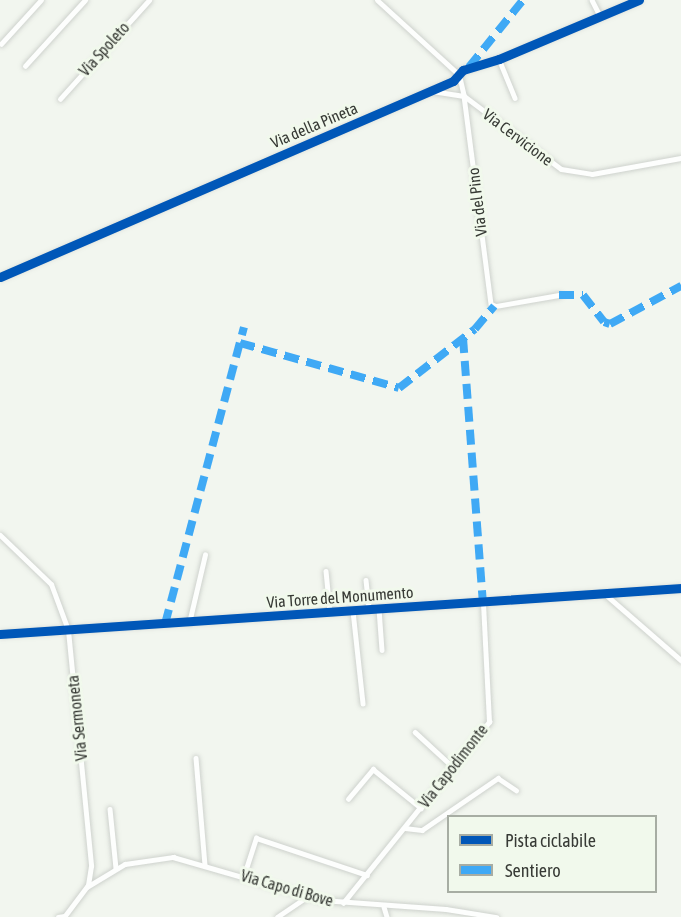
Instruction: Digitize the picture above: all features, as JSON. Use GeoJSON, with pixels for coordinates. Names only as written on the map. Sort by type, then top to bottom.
{"type":"FeatureCollection","features":[{"type":"Feature","properties":{"kind":"street"},"geometry":{"type":"LineString","coordinates":[[1,44],[41,0]]}},
{"type":"Feature","properties":{"kind":"street"},"geometry":{"type":"LineString","coordinates":[[25,66],[85,0]]}},
{"type":"Feature","properties":{"kind":"street","name":"Via Spoleto"},"geometry":{"type":"LineString","coordinates":[[60,99],[149,0]]}},
{"type":"Feature","properties":{"kind":"street"},"geometry":{"type":"LineString","coordinates":[[377,0],[459,75],[464,96],[426,91]]}},
{"type":"Feature","properties":{"kind":"street"},"geometry":{"type":"LineString","coordinates":[[592,0],[600,16]]}},
{"type":"Feature","properties":{"kind":"street","name":"Via della Pineta"},"geometry":{"type":"LineString","coordinates":[[0,277],[453,81],[459,75],[639,0]]}},
{"type":"Feature","properties":{"kind":"street"},"geometry":{"type":"LineString","coordinates":[[499,59],[515,98]]}},
{"type":"Feature","properties":{"kind":"street","name":"Via Cervicione"},"geometry":{"type":"LineString","coordinates":[[464,96],[544,158],[571,173],[596,174],[681,158]]}},
{"type":"Feature","properties":{"kind":"street","name":"Via del Pino"},"geometry":{"type":"LineString","coordinates":[[464,96],[486,281],[494,306],[559,295]]}},
{"type":"Feature","properties":{"kind":"street","name":"Via Sermoneta"},"geometry":{"type":"LineString","coordinates":[[0,535],[51,584],[68,630],[91,863],[86,887],[62,917]]}},
{"type":"Feature","properties":{"kind":"street"},"geometry":{"type":"LineString","coordinates":[[189,623],[205,555]]}},
{"type":"Feature","properties":{"kind":"street"},"geometry":{"type":"LineString","coordinates":[[326,571],[330,612]]}},
{"type":"Feature","properties":{"kind":"street"},"geometry":{"type":"LineString","coordinates":[[366,580],[369,610]]}},
{"type":"Feature","properties":{"kind":"street","name":"Via Torre del Monumento"},"geometry":{"type":"LineString","coordinates":[[0,634],[681,588]]}},
{"type":"Feature","properties":{"kind":"street"},"geometry":{"type":"LineString","coordinates":[[605,594],[681,660]]}},
{"type":"Feature","properties":{"kind":"street","name":"Via Capodimonte"},"geometry":{"type":"LineString","coordinates":[[343,903],[421,808],[490,717],[483,603]]}},
{"type":"Feature","properties":{"kind":"street"},"geometry":{"type":"LineString","coordinates":[[378,609],[382,650]]}},
{"type":"Feature","properties":{"kind":"street"},"geometry":{"type":"LineString","coordinates":[[353,610],[363,703]]}},
{"type":"Feature","properties":{"kind":"street"},"geometry":{"type":"LineString","coordinates":[[415,732],[453,767]]}},
{"type":"Feature","properties":{"kind":"street"},"geometry":{"type":"LineString","coordinates":[[195,758],[205,866]]}},
{"type":"Feature","properties":{"kind":"street"},"geometry":{"type":"LineString","coordinates":[[348,800],[373,769],[421,808]]}},
{"type":"Feature","properties":{"kind":"street"},"geometry":{"type":"LineString","coordinates":[[405,828],[414,832],[422,830],[498,778],[516,790]]}},
{"type":"Feature","properties":{"kind":"street"},"geometry":{"type":"LineString","coordinates":[[110,809],[116,868]]}},
{"type":"Feature","properties":{"kind":"street"},"geometry":{"type":"LineString","coordinates":[[244,875],[256,838],[367,875]]}},
{"type":"Feature","properties":{"kind":"street","name":"Via Capo di Bove"},"geometry":{"type":"LineString","coordinates":[[86,887],[116,868],[166,857],[244,875],[308,896],[343,903],[446,909],[496,917]]}},
{"type":"Feature","properties":{"kind":"street"},"geometry":{"type":"LineString","coordinates":[[277,917],[308,896]]}},
{"type":"Feature","properties":{"kind":"street"},"geometry":{"type":"LineString","coordinates":[[384,907],[387,917]]}},
{"type":"Feature","properties":{"kind":"marked path"},"geometry":{"type":"LineString","coordinates":[[469,67],[523,0]]}},
{"type":"Feature","properties":{"kind":"marked path"},"geometry":{"type":"LineString","coordinates":[[559,295],[583,295],[604,322],[610,324],[681,286]]}},
{"type":"Feature","properties":{"kind":"marked path"},"geometry":{"type":"LineString","coordinates":[[240,343],[399,388],[475,329],[494,306]]}},
{"type":"Feature","properties":{"kind":"marked path"},"geometry":{"type":"LineString","coordinates":[[165,624],[244,327]]}},
{"type":"Feature","properties":{"kind":"marked path"},"geometry":{"type":"LineString","coordinates":[[463,338],[483,603]]}},
{"type":"Feature","properties":{"kind":"cycle path"},"geometry":{"type":"LineString","coordinates":[[0,277],[453,81],[463,70],[499,59],[639,0]]}},
{"type":"Feature","properties":{"kind":"cycle path"},"geometry":{"type":"LineString","coordinates":[[0,634],[681,588]]}}]}
